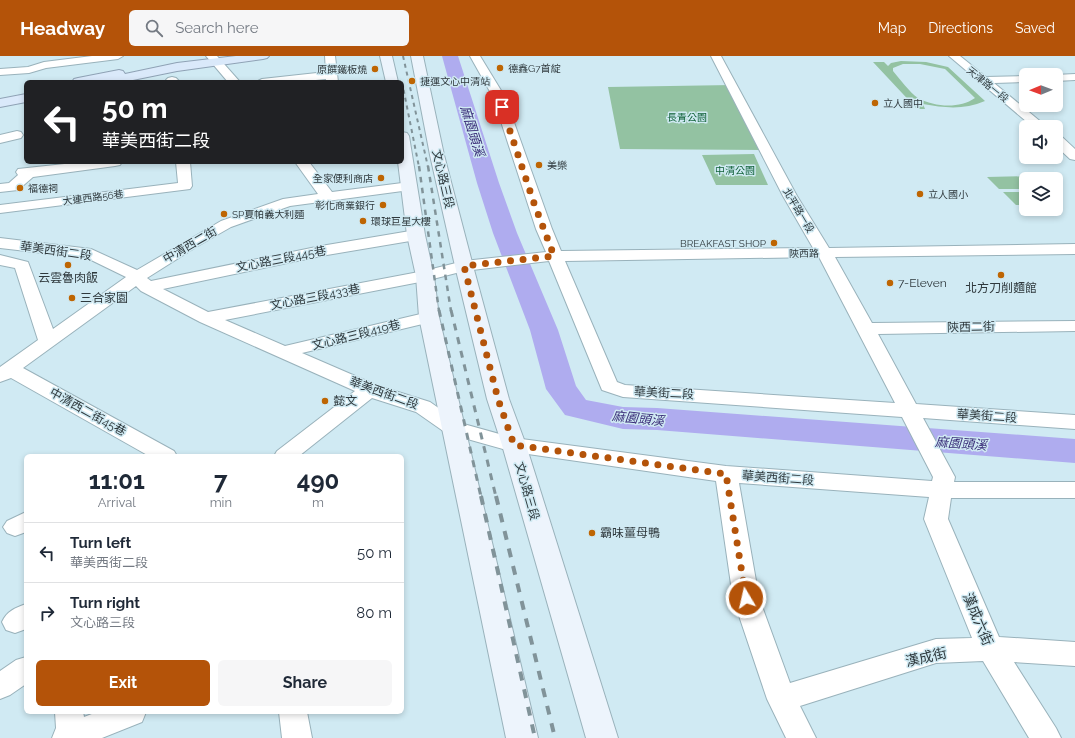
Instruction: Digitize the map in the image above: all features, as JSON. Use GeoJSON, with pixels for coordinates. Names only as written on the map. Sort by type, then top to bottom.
{"type":"FeatureCollection","features":[{"type":"Feature","properties":{"kind":"main road"},"geometry":{"type":"LineString","coordinates":[[90,80],[216,58],[263,56]]}},
{"type":"Feature","properties":{"kind":"main road"},"geometry":{"type":"LineString","coordinates":[[386,56],[392,80]]}},
{"type":"Feature","properties":{"kind":"main road","name":"文心路三段"},"geometry":{"type":"LineString","coordinates":[[417,56],[437,155],[498,399],[514,445],[602,738]]}},
{"type":"Feature","properties":{"kind":"main road"},"geometry":{"type":"LineString","coordinates":[[114,80],[216,58]]}},
{"type":"Feature","properties":{"kind":"main road"},"geometry":{"type":"LineString","coordinates":[[0,97],[24,92]]}},
{"type":"Feature","properties":{"kind":"main road"},"geometry":{"type":"LineString","coordinates":[[0,103],[24,98]]}},
{"type":"Feature","properties":{"kind":"main road"},"geometry":{"type":"LineString","coordinates":[[404,148],[416,235],[425,276],[429,317],[522,738]]}},
{"type":"Feature","properties":{"kind":"street"},"geometry":{"type":"LineString","coordinates":[[0,72],[29,70],[44,65],[118,56]]}},
{"type":"Feature","properties":{"kind":"street"},"geometry":{"type":"LineString","coordinates":[[309,80],[332,79],[330,56]]}},
{"type":"Feature","properties":{"kind":"street","name":"華美街二段"},"geometry":{"type":"LineString","coordinates":[[475,56],[499,97],[534,203],[554,256],[609,386],[623,391],[914,419],[1075,422]]}},
{"type":"Feature","properties":{"kind":"street","name":"北平路一段"},"geometry":{"type":"LineString","coordinates":[[716,56],[790,196],[824,252],[914,419],[942,484]]}},
{"type":"Feature","properties":{"kind":"street","name":"天津路一段"},"geometry":{"type":"LineString","coordinates":[[954,56],[1032,120]]}},
{"type":"Feature","properties":{"kind":"street"},"geometry":{"type":"LineString","coordinates":[[216,58],[232,80]]}},
{"type":"Feature","properties":{"kind":"street"},"geometry":{"type":"LineString","coordinates":[[29,70],[39,78]]}},
{"type":"Feature","properties":{"kind":"street"},"geometry":{"type":"LineString","coordinates":[[1065,78],[1075,85]]}},
{"type":"Feature","properties":{"kind":"street"},"geometry":{"type":"LineString","coordinates":[[983,80],[1019,79]]}},
{"type":"Feature","properties":{"kind":"street"},"geometry":{"type":"LineString","coordinates":[[0,139],[17,135]]}},
{"type":"Feature","properties":{"kind":"street"},"geometry":{"type":"LineString","coordinates":[[1063,145],[1075,156]]}},
{"type":"Feature","properties":{"kind":"street"},"geometry":{"type":"LineString","coordinates":[[0,188],[13,187],[26,172],[97,164]]}},
{"type":"Feature","properties":{"kind":"street","name":"大連西路56巷"},"geometry":{"type":"LineString","coordinates":[[0,209],[185,186],[183,164]]}},
{"type":"Feature","properties":{"kind":"street"},"geometry":{"type":"LineString","coordinates":[[303,164],[328,197]]}},
{"type":"Feature","properties":{"kind":"street","name":"中清西二街"},"geometry":{"type":"LineString","coordinates":[[5,372],[48,341],[142,282],[190,244],[226,224],[288,202],[410,186]]}},
{"type":"Feature","properties":{"kind":"street","name":"文心路三段445巷"},"geometry":{"type":"LineString","coordinates":[[142,282],[416,235]]}},
{"type":"Feature","properties":{"kind":"street","name":"華美西街二段"},"geometry":{"type":"LineString","coordinates":[[0,243],[92,254],[206,318],[369,390],[422,407],[453,428],[514,445],[726,474],[1075,490]]}},
{"type":"Feature","properties":{"kind":"street","name":"陝西路"},"geometry":{"type":"LineString","coordinates":[[464,266],[554,256],[1075,249]]}},
{"type":"Feature","properties":{"kind":"street","name":"華美西街二段"},"geometry":{"type":"LineString","coordinates":[[0,260],[22,265],[48,341]]}},
{"type":"Feature","properties":{"kind":"street"},"geometry":{"type":"LineString","coordinates":[[425,276],[464,266]]}},
{"type":"Feature","properties":{"kind":"street","name":"文心路三段433巷"},"geometry":{"type":"LineString","coordinates":[[206,318],[425,276]]}},
{"type":"Feature","properties":{"kind":"street","name":"文心路三段419巷"},"geometry":{"type":"LineString","coordinates":[[283,352],[429,317]]}},
{"type":"Feature","properties":{"kind":"street","name":"陝西二街"},"geometry":{"type":"LineString","coordinates":[[866,329],[1075,326]]}},
{"type":"Feature","properties":{"kind":"street","name":"中清西二街45巷"},"geometry":{"type":"LineString","coordinates":[[5,372],[150,453]]}},
{"type":"Feature","properties":{"kind":"street"},"geometry":{"type":"LineString","coordinates":[[288,454],[369,390]]}},
{"type":"Feature","properties":{"kind":"street"},"geometry":{"type":"LineString","coordinates":[[726,474],[746,598],[781,698],[800,738]]}},
{"type":"Feature","properties":{"kind":"street","name":"漢成六街"},"geometry":{"type":"LineString","coordinates":[[942,484],[936,518],[990,649],[1046,738]]}},
{"type":"Feature","properties":{"kind":"street","name":"漢成街"},"geometry":{"type":"LineString","coordinates":[[781,698],[936,651],[990,649],[1075,654]]}},
{"type":"Feature","properties":{"kind":"street"},"geometry":{"type":"LineString","coordinates":[[0,686],[24,670]]}},
{"type":"Feature","properties":{"kind":"street"},"geometry":{"type":"LineString","coordinates":[[69,729],[125,714]]}},
{"type":"Feature","properties":{"kind":"street"},"geometry":{"type":"LineString","coordinates":[[293,714],[297,738]]}},
{"type":"Feature","properties":{"kind":"green space"},"geometry":{"type":"Polygon","coordinates":[[[901,61],[926,62],[948,67],[985,101],[962,107],[939,106],[923,104],[925,109],[917,109],[873,62],[884,62],[888,66],[891,63],[901,61]],[[903,64],[893,68],[893,71],[901,81],[918,98],[947,106],[969,102],[975,98],[945,69],[920,64],[903,64]]]}},
{"type":"Feature","properties":{"kind":"green space","name":"長青公園"},"geometry":{"type":"Polygon","coordinates":[[[732,85],[765,150],[620,149],[608,87],[732,85]]]}},
{"type":"Feature","properties":{"kind":"green space","name":"中清公園"},"geometry":{"type":"Polygon","coordinates":[[[754,154],[768,185],[716,185],[702,155],[754,154]]]}},
{"type":"Feature","properties":{"kind":"green space"},"geometry":{"type":"Polygon","coordinates":[[[1019,176],[1019,189],[999,189],[987,177],[1019,176]]]}},
{"type":"Feature","properties":{"kind":"green space"},"geometry":{"type":"Polygon","coordinates":[[[1003,192],[1019,192],[1019,205],[1016,205],[1003,192]]]}},
{"type":"Feature","properties":{"kind":"waterway","name":"麻園頭溪"},"geometry":{"type":"LineString","coordinates":[[450,56],[488,183],[505,233],[544,330],[561,389],[576,408],[623,418],[657,419],[1075,451]]}},
{"type":"Feature","properties":{"kind":"railway"},"geometry":{"type":"LineString","coordinates":[[403,56],[428,167]]}},
{"type":"Feature","properties":{"kind":"railway"},"geometry":{"type":"LineString","coordinates":[[404,92],[419,167]]}},
{"type":"Feature","properties":{"kind":"railway"},"geometry":{"type":"LineString","coordinates":[[419,166],[439,311]]}},
{"type":"Feature","properties":{"kind":"railway"},"geometry":{"type":"LineString","coordinates":[[428,166],[451,311]]}},
{"type":"Feature","properties":{"kind":"railway"},"geometry":{"type":"LineString","coordinates":[[439,310],[481,497]]}},
{"type":"Feature","properties":{"kind":"railway"},"geometry":{"type":"LineString","coordinates":[[451,310],[496,497]]}},
{"type":"Feature","properties":{"kind":"railway"},"geometry":{"type":"LineString","coordinates":[[481,496],[535,738]]}},
{"type":"Feature","properties":{"kind":"railway"},"geometry":{"type":"LineString","coordinates":[[496,496],[555,738]]}},
{"type":"Feature","properties":{"kind":"place","name":"德鑫G7首綻"},"geometry":{"type":"Point","coordinates":[500,68]}},
{"type":"Feature","properties":{"kind":"place","name":"原饌鐵板燒"},"geometry":{"type":"Point","coordinates":[375,69]}},
{"type":"Feature","properties":{"kind":"place","name":"捷運文心中清站"},"geometry":{"type":"Point","coordinates":[412,81]}},
{"type":"Feature","properties":{"kind":"place","name":"立人國中"},"geometry":{"type":"Point","coordinates":[875,103]}},
{"type":"Feature","properties":{"kind":"place","name":"美樂"},"geometry":{"type":"Point","coordinates":[539,165]}},
{"type":"Feature","properties":{"kind":"place","name":"全家便利商店"},"geometry":{"type":"Point","coordinates":[381,178]}},
{"type":"Feature","properties":{"kind":"place","name":"福德祠"},"geometry":{"type":"Point","coordinates":[20,188]}},
{"type":"Feature","properties":{"kind":"place","name":"立人國小"},"geometry":{"type":"Point","coordinates":[920,194]}},
{"type":"Feature","properties":{"kind":"place","name":"彰化商業銀行"},"geometry":{"type":"Point","coordinates":[383,205]}},
{"type":"Feature","properties":{"kind":"place","name":"SP夏帕義大利麵"},"geometry":{"type":"Point","coordinates":[224,214]}},
{"type":"Feature","properties":{"kind":"place","name":"環球巨星大樓"},"geometry":{"type":"Point","coordinates":[363,221]}},
{"type":"Feature","properties":{"kind":"place","name":"BREAKFAST SHOP"},"geometry":{"type":"Point","coordinates":[774,243]}},
{"type":"Feature","properties":{"kind":"place","name":"云雲魯肉飯"},"geometry":{"type":"Point","coordinates":[68,265]}},
{"type":"Feature","properties":{"kind":"place","name":"北方刀削麵館"},"geometry":{"type":"Point","coordinates":[1001,275]}},
{"type":"Feature","properties":{"kind":"place","name":"7-Eleven"},"geometry":{"type":"Point","coordinates":[890,283]}},
{"type":"Feature","properties":{"kind":"place","name":"三合家園"},"geometry":{"type":"Point","coordinates":[72,298]}},
{"type":"Feature","properties":{"kind":"place","name":"懿文"},"geometry":{"type":"Point","coordinates":[325,401]}},
{"type":"Feature","properties":{"kind":"place","name":"霸味薑母鴨"},"geometry":{"type":"Point","coordinates":[592,533]}},
{"type":"Feature","properties":{"kind":"route"},"geometry":{"type":"LineString","coordinates":[[502,107],[516,152],[554,256],[464,266],[498,399],[514,445],[726,474],[746,598]]}}]}
